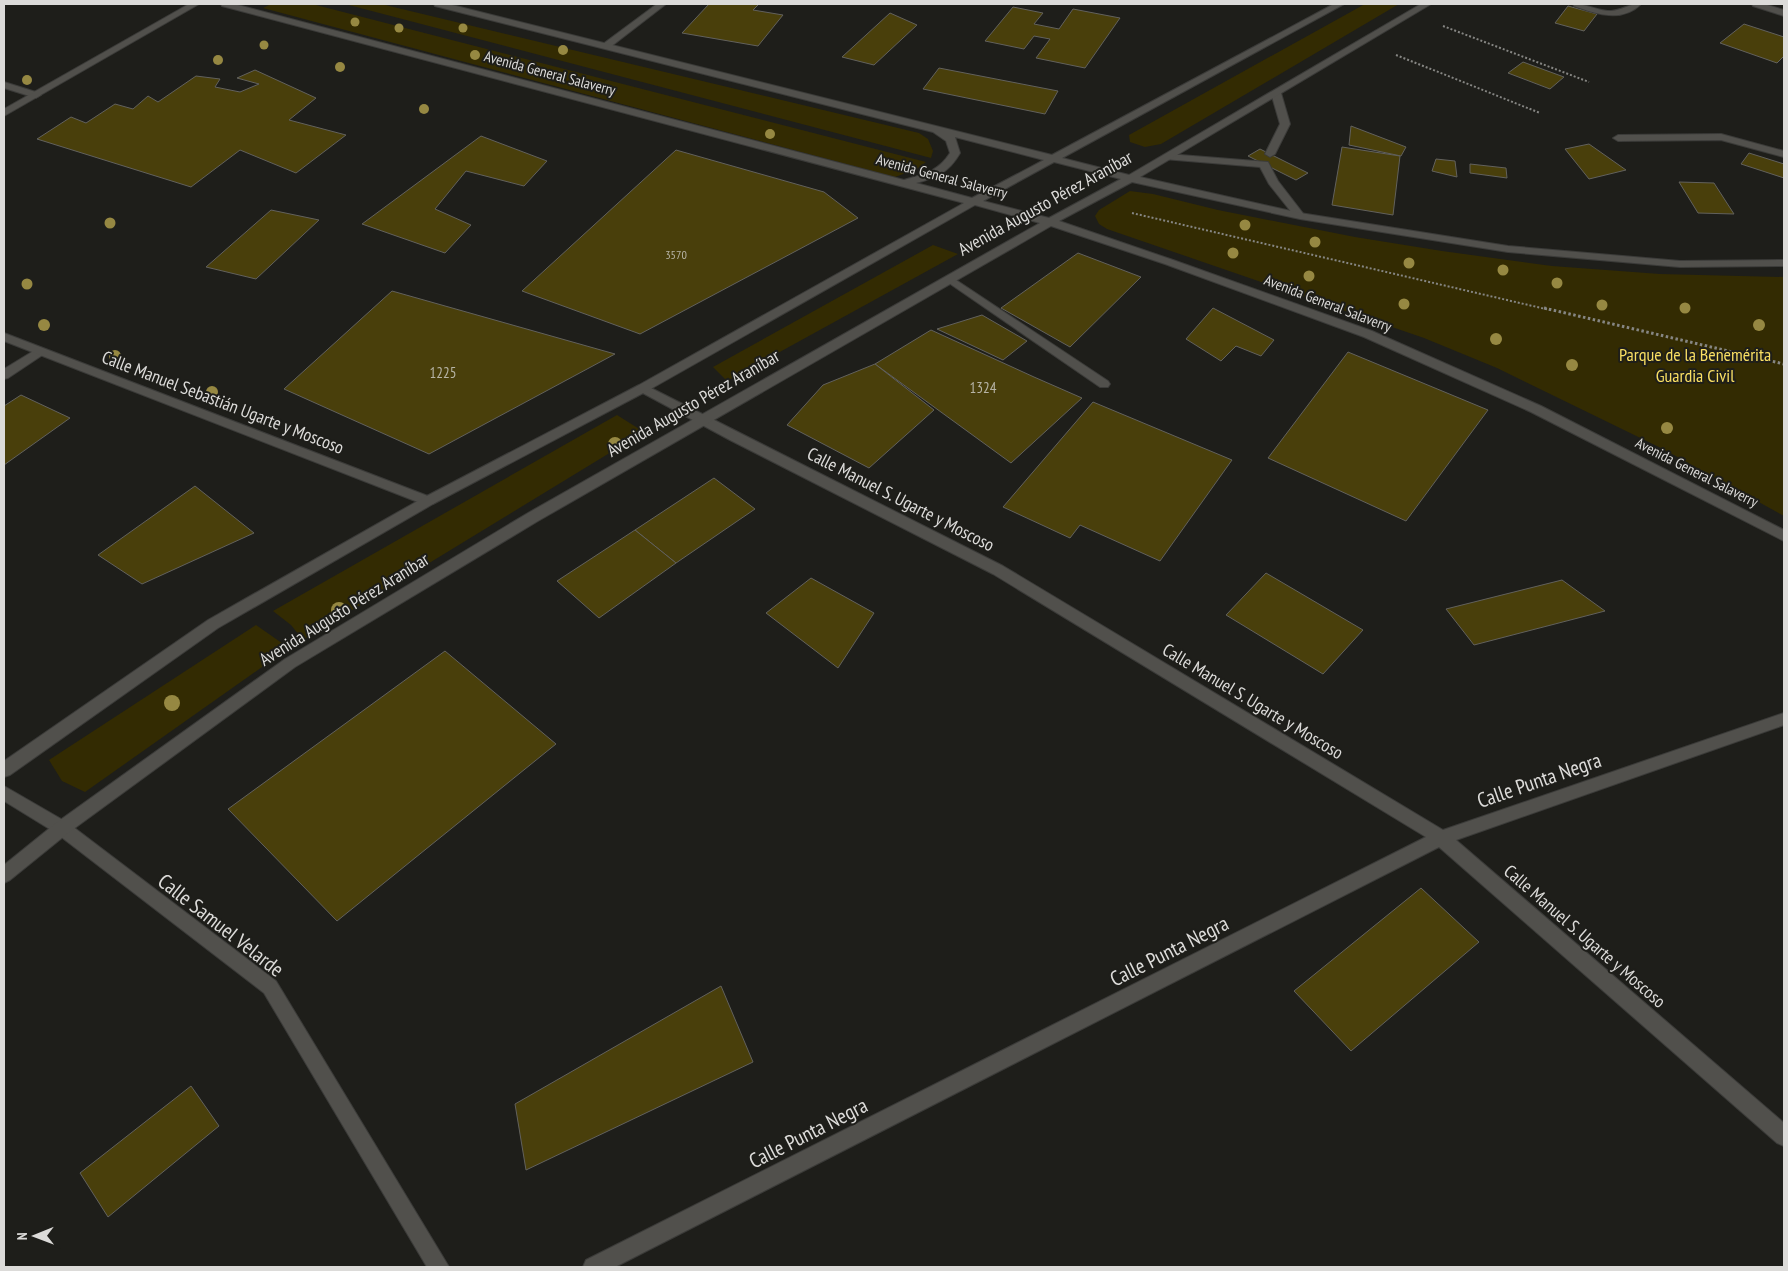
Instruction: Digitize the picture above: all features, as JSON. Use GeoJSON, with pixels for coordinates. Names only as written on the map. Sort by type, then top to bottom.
{"type":"FeatureCollection","features":[{"type":"Feature","properties":{"kind":"main road"},"geometry":{"type":"LineString","coordinates":[[4,113],[195,4]]}},
{"type":"Feature","properties":{"kind":"main road","name":"Avenida General Salaverry"},"geometry":{"type":"LineString","coordinates":[[225,4],[1050,222],[1169,262],[1368,334],[1536,409],[1784,536]]}},
{"type":"Feature","properties":{"kind":"main road"},"geometry":{"type":"LineString","coordinates":[[438,4],[1054,159],[1133,177],[1157,185],[1300,216],[1508,249],[1680,264],[1784,263]]}},
{"type":"Feature","properties":{"kind":"main road"},"geometry":{"type":"LineString","coordinates":[[606,46],[662,4]]}},
{"type":"Feature","properties":{"kind":"main road","name":"Avenida Augusto Pérez Araníbar"},"geometry":{"type":"LineString","coordinates":[[4,770],[213,624],[428,501],[642,388],[975,202],[1340,4]]}},
{"type":"Feature","properties":{"kind":"main road","name":"Avenida Augusto Pérez Araníbar"},"geometry":{"type":"LineString","coordinates":[[4,875],[62,828],[290,663],[533,517],[1050,222],[1168,157],[1427,4]]}},
{"type":"Feature","properties":{"kind":"main road"},"geometry":{"type":"LineString","coordinates":[[1577,4],[1610,14],[1622,13],[1637,4]]}},
{"type":"Feature","properties":{"kind":"main road"},"geometry":{"type":"LineString","coordinates":[[1756,4],[1784,13]]}},
{"type":"Feature","properties":{"kind":"main road"},"geometry":{"type":"LineString","coordinates":[[4,85],[36,95]]}},
{"type":"Feature","properties":{"kind":"main road"},"geometry":{"type":"LineString","coordinates":[[1270,154],[1285,124],[1276,93]]}},
{"type":"Feature","properties":{"kind":"main road"},"geometry":{"type":"LineString","coordinates":[[904,183],[930,178],[947,167],[954,153],[951,139],[935,129]]}},
{"type":"Feature","properties":{"kind":"main road"},"geometry":{"type":"LineString","coordinates":[[1618,138],[1722,137],[1784,154]]}},
{"type":"Feature","properties":{"kind":"main road"},"geometry":{"type":"LineString","coordinates":[[1168,157],[1264,164],[1273,182],[1300,216]]}},
{"type":"Feature","properties":{"kind":"main road"},"geometry":{"type":"LineString","coordinates":[[950,279],[1104,384]]}},
{"type":"Feature","properties":{"kind":"main road","name":"Calle Manuel Sebastián Ugarte y Moscoso"},"geometry":{"type":"LineString","coordinates":[[4,336],[428,501]]}},
{"type":"Feature","properties":{"kind":"main road"},"geometry":{"type":"LineString","coordinates":[[4,375],[40,351]]}},
{"type":"Feature","properties":{"kind":"main road","name":"Calle Manuel S. Ugarte y Moscoso"},"geometry":{"type":"LineString","coordinates":[[642,388],[998,570],[1441,838],[1784,1136]]}},
{"type":"Feature","properties":{"kind":"main road","name":"Calle Punta Negra"},"geometry":{"type":"LineString","coordinates":[[593,1267],[1441,838],[1784,719]]}},
{"type":"Feature","properties":{"kind":"main road","name":"Calle Samuel Velarde"},"geometry":{"type":"LineString","coordinates":[[4,792],[62,828],[270,987],[439,1267]]}},
{"type":"Feature","properties":{"kind":"path"},"geometry":{"type":"LineString","coordinates":[[1411,13],[1589,82]]}},
{"type":"Feature","properties":{"kind":"path"},"geometry":{"type":"LineString","coordinates":[[1363,42],[1540,113]]}},
{"type":"Feature","properties":{"kind":"path"},"geometry":{"type":"LineString","coordinates":[[1132,213],[1784,364]]}},
{"type":"Feature","properties":{"kind":"green space"},"geometry":{"type":"Polygon","coordinates":[[[271,4],[312,4],[926,162],[917,169],[895,177],[263,8],[271,4]]]}},
{"type":"Feature","properties":{"kind":"green space"},"geometry":{"type":"Polygon","coordinates":[[[345,4],[381,4],[919,133],[928,139],[933,151],[931,158],[345,4]]]}},
{"type":"Feature","properties":{"kind":"green space"},"geometry":{"type":"Polygon","coordinates":[[[1365,4],[1399,4],[1161,144],[1145,147],[1130,142],[1129,135],[1365,4]]]}},
{"type":"Feature","properties":{"kind":"green space","name":"Parque de la Benemérita Guardia Civil"},"geometry":{"type":"Polygon","coordinates":[[[1130,191],[1153,194],[1218,210],[1355,237],[1552,266],[1660,274],[1784,277],[1784,516],[1663,449],[1497,368],[1424,338],[1107,229],[1099,224],[1095,216],[1099,210],[1130,191]]]}},
{"type":"Feature","properties":{"kind":"green space"},"geometry":{"type":"Polygon","coordinates":[[[933,245],[958,254],[727,381],[713,367],[933,245]]]}},
{"type":"Feature","properties":{"kind":"green space"},"geometry":{"type":"Polygon","coordinates":[[[617,415],[644,432],[303,640],[291,625],[273,611],[617,415]]]}},
{"type":"Feature","properties":{"kind":"green space"},"geometry":{"type":"Polygon","coordinates":[[[256,625],[289,648],[85,792],[62,781],[49,760],[256,625]]]}},
{"type":"Feature","properties":{"kind":"building"},"geometry":{"type":"Polygon","coordinates":[[[709,4],[759,4],[753,10],[783,15],[758,46],[682,33],[709,4]]]}},
{"type":"Feature","properties":{"kind":"building"},"geometry":{"type":"Polygon","coordinates":[[[1568,6],[1597,14],[1584,31],[1555,23],[1568,6]]]}},
{"type":"Feature","properties":{"kind":"building"},"geometry":{"type":"Polygon","coordinates":[[[1013,7],[1043,13],[1034,24],[1059,29],[1073,9],[1120,18],[1085,68],[1036,58],[1050,39],[1034,36],[1024,49],[985,41],[1013,7]]]}},
{"type":"Feature","properties":{"kind":"building"},"geometry":{"type":"Polygon","coordinates":[[[890,13],[917,25],[874,65],[842,57],[890,13]]]}},
{"type":"Feature","properties":{"kind":"building"},"geometry":{"type":"Polygon","coordinates":[[[1744,24],[1784,37],[1784,56],[1777,63],[1720,43],[1744,24]]]}},
{"type":"Feature","properties":{"kind":"building"},"geometry":{"type":"Polygon","coordinates":[[[1523,62],[1564,77],[1550,89],[1508,73],[1523,62]]]}},
{"type":"Feature","properties":{"kind":"building"},"geometry":{"type":"Polygon","coordinates":[[[939,68],[1058,91],[1045,114],[923,89],[939,68]]]}},
{"type":"Feature","properties":{"kind":"building"},"geometry":{"type":"Polygon","coordinates":[[[255,70],[316,98],[289,120],[346,135],[296,173],[240,150],[191,187],[37,139],[71,117],[86,123],[115,104],[133,109],[148,96],[158,102],[196,76],[220,79],[215,87],[240,92],[259,84],[237,78],[255,70]]]}},
{"type":"Feature","properties":{"kind":"building"},"geometry":{"type":"Polygon","coordinates":[[[1351,126],[1406,147],[1401,156],[1349,145],[1351,126]]]}},
{"type":"Feature","properties":{"kind":"building"},"geometry":{"type":"Polygon","coordinates":[[[481,136],[547,161],[524,186],[466,171],[435,209],[471,225],[445,253],[362,224],[481,136]]]}},
{"type":"Feature","properties":{"kind":"building"},"geometry":{"type":"Polygon","coordinates":[[[1589,144],[1626,170],[1589,179],[1565,149],[1589,144]]]}},
{"type":"Feature","properties":{"kind":"building"},"geometry":{"type":"Polygon","coordinates":[[[1342,147],[1400,156],[1393,215],[1332,205],[1342,147]]]}},
{"type":"Feature","properties":{"kind":"building"},"geometry":{"type":"Polygon","coordinates":[[[1260,149],[1308,173],[1296,180],[1248,156],[1260,149]]]}},
{"type":"Feature","properties":{"kind":"building"},"geometry":{"type":"Polygon","coordinates":[[[676,150],[824,192],[858,218],[640,334],[522,291],[676,150]]]}},
{"type":"Feature","properties":{"kind":"building"},"geometry":{"type":"Polygon","coordinates":[[[1749,153],[1784,164],[1784,178],[1741,164],[1749,153]]]}},
{"type":"Feature","properties":{"kind":"building"},"geometry":{"type":"Polygon","coordinates":[[[1436,159],[1455,161],[1457,177],[1432,171],[1436,159]]]}},
{"type":"Feature","properties":{"kind":"building"},"geometry":{"type":"Polygon","coordinates":[[[1470,164],[1506,168],[1507,178],[1470,173],[1470,164]]]}},
{"type":"Feature","properties":{"kind":"building"},"geometry":{"type":"Polygon","coordinates":[[[1679,182],[1714,183],[1734,214],[1698,213],[1679,182]]]}},
{"type":"Feature","properties":{"kind":"building"},"geometry":{"type":"Polygon","coordinates":[[[271,210],[319,220],[256,279],[206,267],[271,210]]]}},
{"type":"Feature","properties":{"kind":"building"},"geometry":{"type":"Polygon","coordinates":[[[1078,253],[1141,277],[1070,347],[1001,308],[1078,253]]]}},
{"type":"Feature","properties":{"kind":"building"},"geometry":{"type":"Polygon","coordinates":[[[392,291],[615,354],[429,454],[284,389],[392,291]]]}},
{"type":"Feature","properties":{"kind":"building"},"geometry":{"type":"Polygon","coordinates":[[[1213,308],[1274,340],[1261,356],[1236,346],[1221,361],[1186,339],[1213,308]]]}},
{"type":"Feature","properties":{"kind":"building"},"geometry":{"type":"Polygon","coordinates":[[[982,315],[1027,341],[1003,360],[937,329],[982,315]]]}},
{"type":"Feature","properties":{"kind":"building"},"geometry":{"type":"Polygon","coordinates":[[[931,330],[1082,398],[1011,463],[875,364],[931,330]]]}},
{"type":"Feature","properties":{"kind":"building"},"geometry":{"type":"Polygon","coordinates":[[[1348,352],[1488,410],[1406,521],[1268,458],[1348,352]]]}},
{"type":"Feature","properties":{"kind":"building"},"geometry":{"type":"Polygon","coordinates":[[[875,364],[934,410],[869,468],[787,425],[823,385],[875,364]]]}},
{"type":"Feature","properties":{"kind":"building"},"geometry":{"type":"Polygon","coordinates":[[[21,395],[70,418],[4,465],[4,406],[21,395]]]}},
{"type":"Feature","properties":{"kind":"building"},"geometry":{"type":"Polygon","coordinates":[[[1093,402],[1232,460],[1160,561],[1080,525],[1070,538],[1003,507],[1093,402]]]}},
{"type":"Feature","properties":{"kind":"building"},"geometry":{"type":"Polygon","coordinates":[[[714,478],[755,509],[676,563],[635,530],[714,478]]]}},
{"type":"Feature","properties":{"kind":"building"},"geometry":{"type":"Polygon","coordinates":[[[195,486],[254,533],[142,584],[98,555],[195,486]]]}},
{"type":"Feature","properties":{"kind":"building"},"geometry":{"type":"Polygon","coordinates":[[[635,530],[676,563],[599,618],[557,581],[635,530]]]}},
{"type":"Feature","properties":{"kind":"building"},"geometry":{"type":"Polygon","coordinates":[[[1266,573],[1363,630],[1323,674],[1226,615],[1266,573]]]}},
{"type":"Feature","properties":{"kind":"building"},"geometry":{"type":"Polygon","coordinates":[[[811,578],[874,613],[838,668],[766,613],[811,578]]]}},
{"type":"Feature","properties":{"kind":"building"},"geometry":{"type":"Polygon","coordinates":[[[1562,580],[1605,611],[1474,645],[1446,609],[1562,580]]]}},
{"type":"Feature","properties":{"kind":"building"},"geometry":{"type":"Polygon","coordinates":[[[445,651],[556,744],[337,921],[228,809],[445,651]]]}},
{"type":"Feature","properties":{"kind":"building"},"geometry":{"type":"Polygon","coordinates":[[[1421,888],[1479,942],[1351,1051],[1294,991],[1421,888]]]}},
{"type":"Feature","properties":{"kind":"building"},"geometry":{"type":"Polygon","coordinates":[[[721,986],[753,1062],[526,1170],[515,1104],[721,986]]]}},
{"type":"Feature","properties":{"kind":"building"},"geometry":{"type":"Polygon","coordinates":[[[191,1086],[219,1126],[108,1217],[80,1173],[191,1086]]]}}]}
